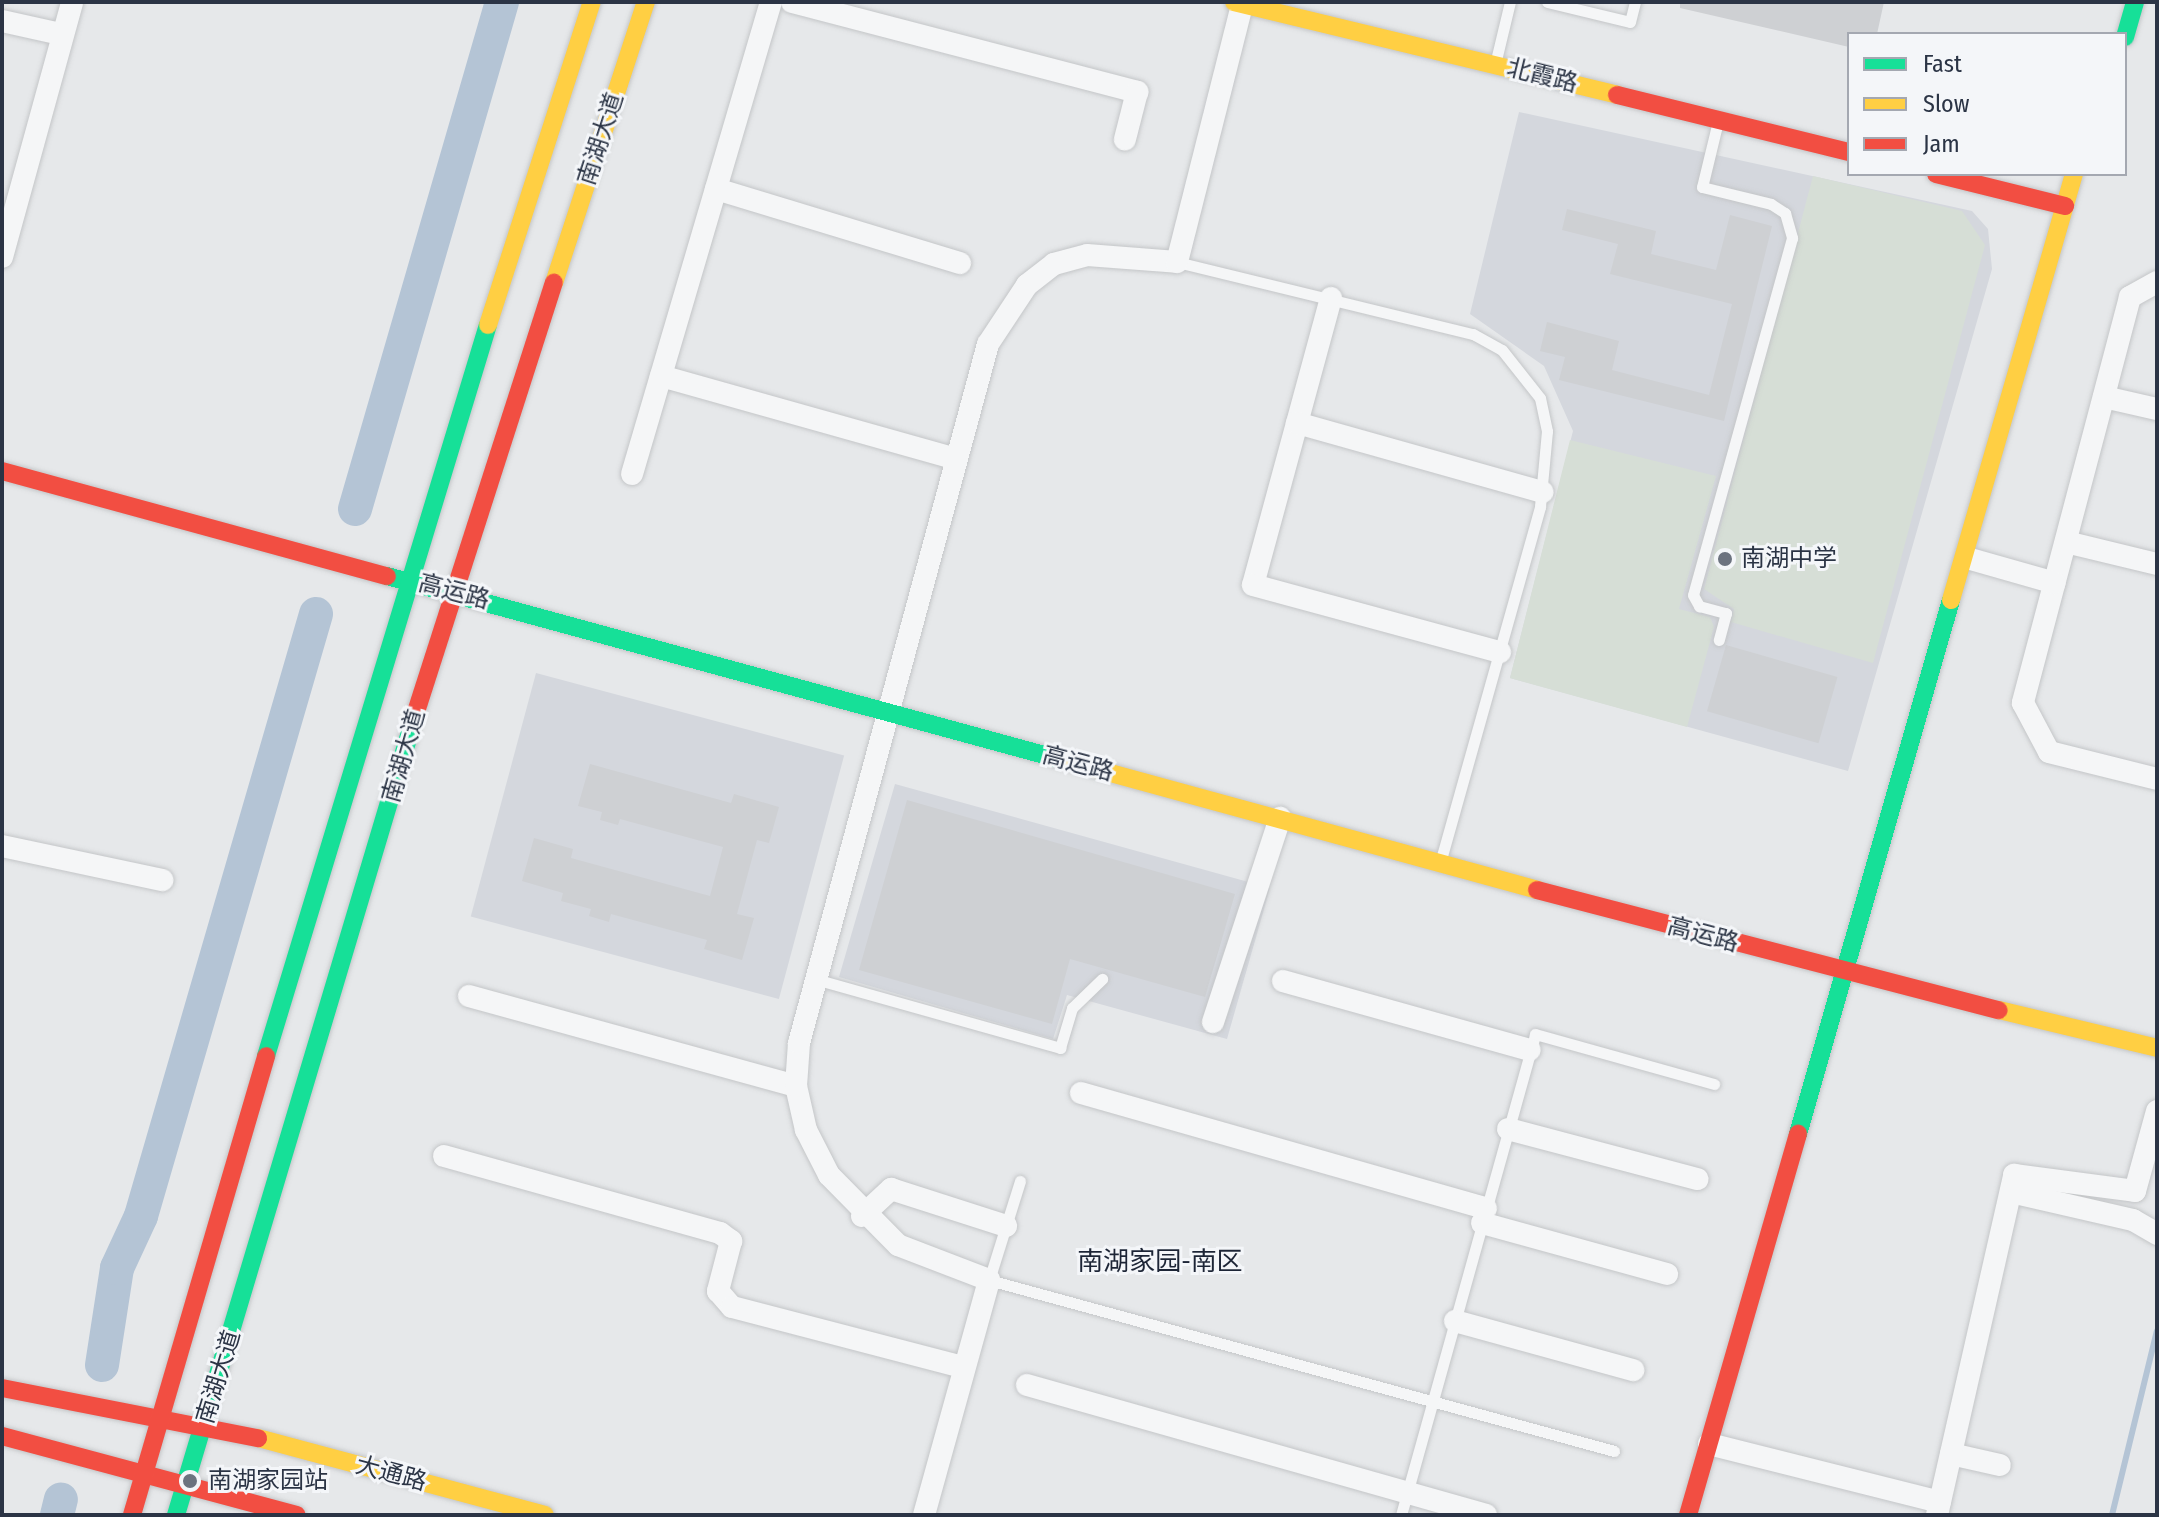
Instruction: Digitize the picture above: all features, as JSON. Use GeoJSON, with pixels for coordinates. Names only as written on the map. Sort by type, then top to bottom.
{"type":"FeatureCollection","features":[{"type":"Feature","properties":{"kind":"main road","name":"南湖大道"},"geometry":{"type":"LineString","coordinates":[[132,1515],[407,576],[592,2]]}},
{"type":"Feature","properties":{"kind":"main road","name":"南湖大道"},"geometry":{"type":"LineString","coordinates":[[176,1515],[453,589],[646,2]]}},
{"type":"Feature","properties":{"kind":"main road","name":"北霞路"},"geometry":{"type":"LineString","coordinates":[[1273,2],[1497,56],[1847,151]]}},
{"type":"Feature","properties":{"kind":"main road"},"geometry":{"type":"LineString","coordinates":[[2115,32],[2124,2]]}},
{"type":"Feature","properties":{"kind":"main road"},"geometry":{"type":"LineString","coordinates":[[2126,32],[2135,2]]}},
{"type":"Feature","properties":{"kind":"main road","name":"北霞路"},"geometry":{"type":"LineString","coordinates":[[1240,3],[1847,144]]}},
{"type":"Feature","properties":{"kind":"main road"},"geometry":{"type":"LineString","coordinates":[[1945,176],[2066,202]]}},
{"type":"Feature","properties":{"kind":"main road"},"geometry":{"type":"LineString","coordinates":[[1976,176],[2066,202]]}},
{"type":"Feature","properties":{"kind":"main road"},"geometry":{"type":"LineString","coordinates":[[1971,559],[2073,176]]}},
{"type":"Feature","properties":{"kind":"main road"},"geometry":{"type":"LineString","coordinates":[[1701,1515],[1715,1446],[2084,176]]}},
{"type":"Feature","properties":{"kind":"main road","name":"高运路"},"geometry":{"type":"LineString","coordinates":[[2,465],[1441,860]]}},
{"type":"Feature","properties":{"kind":"main road","name":"高运路"},"geometry":{"type":"LineString","coordinates":[[2,471],[407,576]]}},
{"type":"Feature","properties":{"kind":"main road","name":"高运路"},"geometry":{"type":"LineString","coordinates":[[885,709],[1853,971],[2157,1048]]}},
{"type":"Feature","properties":{"kind":"main road","name":"高运路"},"geometry":{"type":"LineString","coordinates":[[1853,971],[2157,1042]]}},
{"type":"Feature","properties":{"kind":"main road","name":"大通路"},"geometry":{"type":"LineString","coordinates":[[2,1388],[204,1428],[545,1515]]}},
{"type":"Feature","properties":{"kind":"main road"},"geometry":{"type":"LineString","coordinates":[[2,1436],[146,1472],[297,1515]]}},
{"type":"Feature","properties":{"kind":"main road"},"geometry":{"type":"LineString","coordinates":[[1688,1515],[1715,1446]]}},
{"type":"Feature","properties":{"kind":"street"},"geometry":{"type":"LineString","coordinates":[[2,257],[72,2]]}},
{"type":"Feature","properties":{"kind":"street"},"geometry":{"type":"LineString","coordinates":[[632,474],[771,2]]}},
{"type":"Feature","properties":{"kind":"street"},"geometry":{"type":"LineString","coordinates":[[792,2],[1137,92],[1125,139]]}},
{"type":"Feature","properties":{"kind":"street"},"geometry":{"type":"LineString","coordinates":[[924,1515],[962,1367],[989,1280],[898,1245],[862,1216],[829,1175],[806,1130],[796,1086],[815,979],[885,709],[988,344],[1027,285],[1054,264],[1087,255],[1177,262],[1240,3]]}},
{"type":"Feature","properties":{"kind":"street"},"geometry":{"type":"LineString","coordinates":[[2,21],[61,34]]}},
{"type":"Feature","properties":{"kind":"street"},"geometry":{"type":"LineString","coordinates":[[716,189],[960,263]]}},
{"type":"Feature","properties":{"kind":"street"},"geometry":{"type":"LineString","coordinates":[[2157,282],[2130,297],[2023,703],[2049,752],[2157,779]]}},
{"type":"Feature","properties":{"kind":"street"},"geometry":{"type":"LineString","coordinates":[[1331,298],[1253,585],[1500,652]]}},
{"type":"Feature","properties":{"kind":"street"},"geometry":{"type":"LineString","coordinates":[[661,376],[956,459]]}},
{"type":"Feature","properties":{"kind":"street"},"geometry":{"type":"LineString","coordinates":[[2104,397],[2157,409]]}},
{"type":"Feature","properties":{"kind":"street"},"geometry":{"type":"LineString","coordinates":[[1297,423],[1542,492]]}},
{"type":"Feature","properties":{"kind":"street"},"geometry":{"type":"LineString","coordinates":[[2066,542],[2157,564]]}},
{"type":"Feature","properties":{"kind":"street"},"geometry":{"type":"LineString","coordinates":[[1971,559],[2055,583]]}},
{"type":"Feature","properties":{"kind":"street"},"geometry":{"type":"LineString","coordinates":[[1213,1022],[1280,818]]}},
{"type":"Feature","properties":{"kind":"street"},"geometry":{"type":"LineString","coordinates":[[2,846],[162,880]]}},
{"type":"Feature","properties":{"kind":"street"},"geometry":{"type":"LineString","coordinates":[[1283,981],[1530,1050]]}},
{"type":"Feature","properties":{"kind":"street"},"geometry":{"type":"LineString","coordinates":[[469,996],[796,1086]]}},
{"type":"Feature","properties":{"kind":"street"},"geometry":{"type":"LineString","coordinates":[[1081,1093],[1667,1274]]}},
{"type":"Feature","properties":{"kind":"street"},"geometry":{"type":"LineString","coordinates":[[1715,1446],[1938,1509],[2014,1175],[2135,1191],[2157,1111]]}},
{"type":"Feature","properties":{"kind":"street"},"geometry":{"type":"LineString","coordinates":[[1508,1129],[1697,1179]]}},
{"type":"Feature","properties":{"kind":"street"},"geometry":{"type":"LineString","coordinates":[[444,1156],[720,1233],[731,1241],[718,1291],[732,1307],[962,1367]]}},
{"type":"Feature","properties":{"kind":"street"},"geometry":{"type":"LineString","coordinates":[[862,1216],[891,1189],[1006,1226]]}},
{"type":"Feature","properties":{"kind":"street"},"geometry":{"type":"LineString","coordinates":[[2011,1192],[2154,1232]]}},
{"type":"Feature","properties":{"kind":"street"},"geometry":{"type":"LineString","coordinates":[[1455,1321],[1633,1370]]}},
{"type":"Feature","properties":{"kind":"street"},"geometry":{"type":"LineString","coordinates":[[1027,1385],[1486,1515]]}},
{"type":"Feature","properties":{"kind":"street"},"geometry":{"type":"LineString","coordinates":[[1951,1454],[2000,1465]]}},
{"type":"Feature","properties":{"kind":"lane"},"geometry":{"type":"LineString","coordinates":[[1497,56],[1510,2]]}},
{"type":"Feature","properties":{"kind":"lane"},"geometry":{"type":"LineString","coordinates":[[1547,2],[1630,22],[1635,2]]}},
{"type":"Feature","properties":{"kind":"lane"},"geometry":{"type":"LineString","coordinates":[[1719,640],[1726,613],[1699,606],[1693,595],[1792,238],[1785,213],[1771,204],[1702,187],[1720,116]]}},
{"type":"Feature","properties":{"kind":"lane"},"geometry":{"type":"LineString","coordinates":[[1177,262],[1445,324],[1502,350],[1540,398],[1547,431],[1542,492],[1441,860]]}},
{"type":"Feature","properties":{"kind":"lane"},"geometry":{"type":"LineString","coordinates":[[815,979],[1060,1048],[1072,1008],[1102,979]]}},
{"type":"Feature","properties":{"kind":"lane"},"geometry":{"type":"LineString","coordinates":[[1401,1515],[1535,1034],[1714,1084]]}},
{"type":"Feature","properties":{"kind":"lane"},"geometry":{"type":"LineString","coordinates":[[1020,1181],[989,1280],[1614,1451]]}},
{"type":"Feature","properties":{"kind":"shaded area","name":"南湖中学"},"geometry":{"type":"Polygon","coordinates":[[[1519,112],[1972,211],[1988,229],[1992,269],[1848,771],[1510,678],[1573,431],[1544,366],[1470,314],[1519,112]]]}},
{"type":"Feature","properties":{"kind":"shaded area"},"geometry":{"type":"Polygon","coordinates":[[[1813,176],[1962,211],[1985,245],[1873,663],[1731,622],[1734,609],[1704,589],[1813,176]]]}},
{"type":"Feature","properties":{"kind":"shaded area"},"geometry":{"type":"Polygon","coordinates":[[[1570,440],[1716,476],[1679,609],[1710,617],[1714,627],[1687,727],[1510,678],[1570,440]]]}},
{"type":"Feature","properties":{"kind":"shaded area"},"geometry":{"type":"Polygon","coordinates":[[[536,673],[844,756],[779,999],[471,916],[536,673]]]}},
{"type":"Feature","properties":{"kind":"shaded area"},"geometry":{"type":"Polygon","coordinates":[[[895,784],[1270,888],[1227,1039],[1067,995],[1053,1039],[839,977],[895,784]]]}},
{"type":"Feature","properties":{"kind":"building"},"geometry":{"type":"Polygon","coordinates":[[[1680,2],[1884,2],[1877,32],[1847,32],[1847,47],[1680,8],[1680,2]]]}},
{"type":"Feature","properties":{"kind":"building"},"geometry":{"type":"Polygon","coordinates":[[[1567,209],[1656,231],[1651,254],[1716,270],[1730,215],[1772,226],[1724,421],[1559,380],[1565,357],[1540,351],[1547,322],[1619,341],[1612,370],[1709,395],[1732,304],[1610,274],[1618,244],[1562,230],[1567,209]]]}},
{"type":"Feature","properties":{"kind":"building"},"geometry":{"type":"Polygon","coordinates":[[[1726,645],[1838,677],[1818,743],[1707,711],[1726,645]]]}},
{"type":"Feature","properties":{"kind":"building"},"geometry":{"type":"Polygon","coordinates":[[[590,764],[731,803],[734,794],[779,807],[769,843],[757,840],[737,914],[754,918],[742,960],[704,949],[707,940],[611,914],[609,922],[589,916],[591,909],[561,901],[563,893],[522,881],[534,838],[573,849],[571,858],[710,896],[723,847],[620,819],[618,825],[600,820],[602,812],[578,806],[590,764]]]}},
{"type":"Feature","properties":{"kind":"building"},"geometry":{"type":"Polygon","coordinates":[[[907,800],[1235,894],[1205,997],[1070,959],[1052,1024],[859,970],[907,800]]]}},
{"type":"Feature","properties":{"kind":"waterway"},"geometry":{"type":"LineString","coordinates":[[355,509],[502,2]]}},
{"type":"Feature","properties":{"kind":"waterway"},"geometry":{"type":"LineString","coordinates":[[102,1365],[117,1268],[141,1216],[316,614]]}},
{"type":"Feature","properties":{"kind":"waterway"},"geometry":{"type":"LineString","coordinates":[[2112,1515],[2157,1331]]}},
{"type":"Feature","properties":{"kind":"waterway"},"geometry":{"type":"LineString","coordinates":[[57,1515],[61,1499]]}},
{"type":"Feature","properties":{"kind":"traffic: fast"},"geometry":{"type":"LineString","coordinates":[[2126,32],[2135,2]]}},
{"type":"Feature","properties":{"kind":"traffic: fast"},"geometry":{"type":"LineString","coordinates":[[266,1056],[488,325]]}},
{"type":"Feature","properties":{"kind":"traffic: fast"},"geometry":{"type":"LineString","coordinates":[[387,576],[1063,760]]}},
{"type":"Feature","properties":{"kind":"traffic: fast"},"geometry":{"type":"LineString","coordinates":[[1798,1134],[1951,600]]}},
{"type":"Feature","properties":{"kind":"traffic: fast"},"geometry":{"type":"LineString","coordinates":[[176,1515],[416,712]]}},
{"type":"Feature","properties":{"kind":"traffic: slow"},"geometry":{"type":"LineString","coordinates":[[488,325],[592,2]]}},
{"type":"Feature","properties":{"kind":"traffic: slow"},"geometry":{"type":"LineString","coordinates":[[554,283],[646,2]]}},
{"type":"Feature","properties":{"kind":"traffic: slow"},"geometry":{"type":"LineString","coordinates":[[1234,2],[1617,95]]}},
{"type":"Feature","properties":{"kind":"traffic: slow"},"geometry":{"type":"LineString","coordinates":[[1951,600],[2073,176]]}},
{"type":"Feature","properties":{"kind":"traffic: slow"},"geometry":{"type":"LineString","coordinates":[[1063,760],[1537,890]]}},
{"type":"Feature","properties":{"kind":"traffic: slow"},"geometry":{"type":"LineString","coordinates":[[1999,1010],[2157,1048]]}},
{"type":"Feature","properties":{"kind":"traffic: slow"},"geometry":{"type":"LineString","coordinates":[[258,1438],[545,1515]]}},
{"type":"Feature","properties":{"kind":"traffic: jam"},"geometry":{"type":"LineString","coordinates":[[1617,95],[1847,152]]}},
{"type":"Feature","properties":{"kind":"traffic: jam"},"geometry":{"type":"LineString","coordinates":[[1944,176],[2065,206]]}},
{"type":"Feature","properties":{"kind":"traffic: jam"},"geometry":{"type":"LineString","coordinates":[[416,712],[554,283]]}},
{"type":"Feature","properties":{"kind":"traffic: jam"},"geometry":{"type":"LineString","coordinates":[[2,471],[387,576]]}},
{"type":"Feature","properties":{"kind":"traffic: jam"},"geometry":{"type":"LineString","coordinates":[[1537,890],[1999,1010]]}},
{"type":"Feature","properties":{"kind":"traffic: jam"},"geometry":{"type":"LineString","coordinates":[[132,1515],[266,1056]]}},
{"type":"Feature","properties":{"kind":"traffic: jam"},"geometry":{"type":"LineString","coordinates":[[1688,1515],[1798,1134]]}},
{"type":"Feature","properties":{"kind":"traffic: jam"},"geometry":{"type":"LineString","coordinates":[[2,1388],[258,1438]]}},
{"type":"Feature","properties":{"kind":"traffic: jam"},"geometry":{"type":"LineString","coordinates":[[2,1436],[297,1515]]}},
{"type":"Feature","properties":{"kind":"place","name":"南湖中学"},"geometry":{"type":"Point","coordinates":[1725,559]}},
{"type":"Feature","properties":{"kind":"place","name":"南湖家园站"},"geometry":{"type":"Point","coordinates":[190,1481]}},
{"type":"Feature","properties":{"kind":"district","name":"南湖家园-南区"},"geometry":{"type":"Point","coordinates":[1160,1262]}}]}
